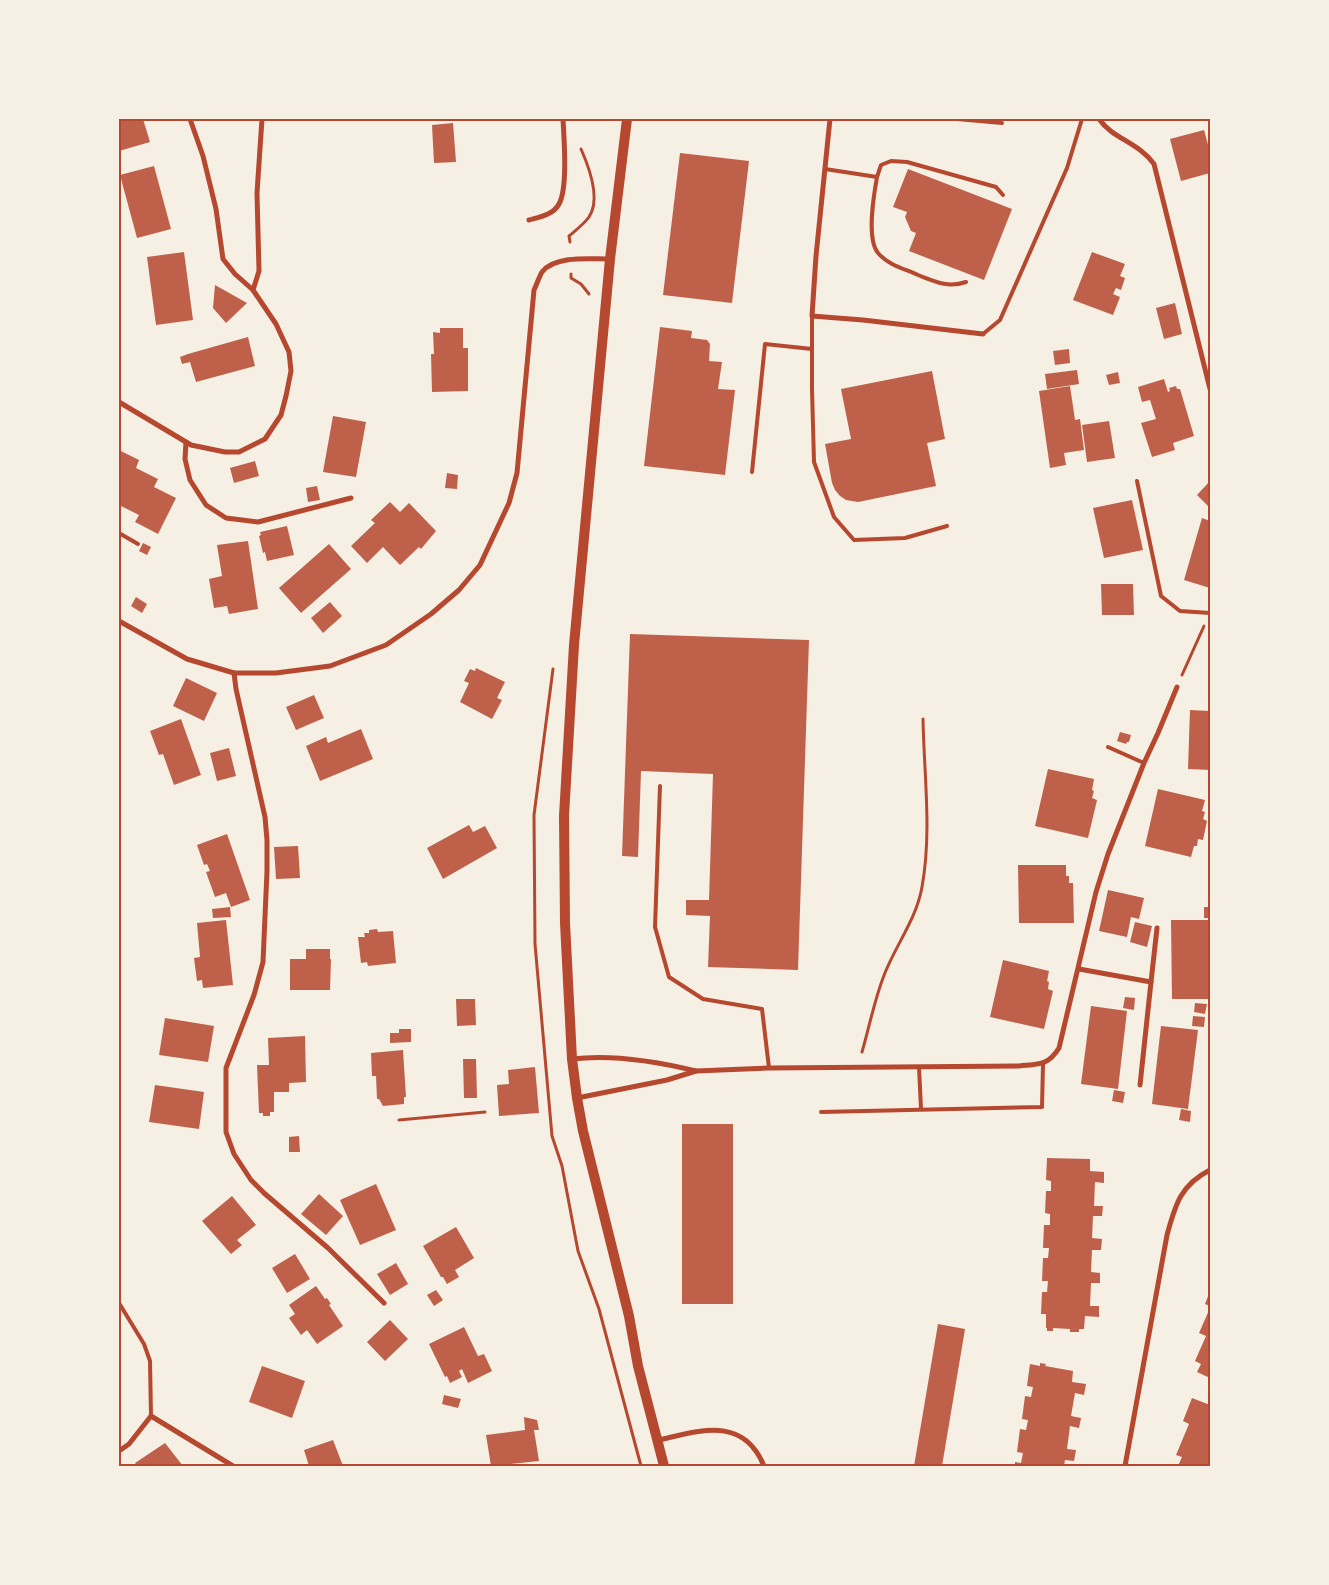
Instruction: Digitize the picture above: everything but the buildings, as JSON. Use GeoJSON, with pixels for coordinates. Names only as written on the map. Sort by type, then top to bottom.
{"type":"FeatureCollection","features":[{"type":"Feature","properties":{"kind":"main road"},"geometry":{"type":"LineString","coordinates":[[627,119],[610,259],[574,646],[564,816],[565,932],[572,1059],[583,1131],[628,1316],[638,1366],[664,1466]]}},
{"type":"Feature","properties":{"kind":"street"},"geometry":{"type":"LineString","coordinates":[[119,402],[191,445],[226,452],[240,452],[265,439],[281,415],[291,371],[289,352],[276,324],[253,290],[235,274],[223,259],[216,208],[204,156],[190,119]]}},
{"type":"Feature","properties":{"kind":"street"},"geometry":{"type":"LineString","coordinates":[[253,290],[259,271],[257,193],[262,119]]}},
{"type":"Feature","properties":{"kind":"street"},"geometry":{"type":"LineString","coordinates":[[529,220],[548,215],[559,205],[564,167],[563,119]]}},
{"type":"Feature","properties":{"kind":"street"},"geometry":{"type":"LineString","coordinates":[[830,119],[812,316],[983,334]]}},
{"type":"Feature","properties":{"kind":"street"},"geometry":{"type":"LineString","coordinates":[[1099,119],[1105,127],[1146,153],[1154,164],[1210,389]]}},
{"type":"Feature","properties":{"kind":"street"},"geometry":{"type":"LineString","coordinates":[[119,620],[187,659],[234,673],[276,673],[330,666],[386,645],[431,614],[459,590],[480,565],[509,503],[517,473],[534,290],[543,271],[549,266],[570,259],[610,259]]}},
{"type":"Feature","properties":{"kind":"street"},"geometry":{"type":"LineString","coordinates":[[186,442],[185,459],[190,480],[206,505],[226,518],[258,522],[351,498]]}},
{"type":"Feature","properties":{"kind":"street"},"geometry":{"type":"LineString","coordinates":[[234,673],[265,817],[267,871],[262,962],[254,995],[226,1068],[226,1132],[234,1154],[251,1180],[328,1248],[384,1303]]}},
{"type":"Feature","properties":{"kind":"street"},"geometry":{"type":"LineString","coordinates":[[577,1098],[667,1080],[696,1071],[769,1068],[1019,1066],[1043,1064],[1053,1058],[1059,1048],[1096,892],[1108,854],[1177,687]]}},
{"type":"Feature","properties":{"kind":"street"},"geometry":{"type":"LineString","coordinates":[[1140,1085],[1157,928]]}},
{"type":"Feature","properties":{"kind":"street"},"geometry":{"type":"LineString","coordinates":[[1079,969],[1150,982]]}},
{"type":"Feature","properties":{"kind":"street"},"geometry":{"type":"LineString","coordinates":[[572,1059],[594,1056],[635,1059],[696,1071]]}},
{"type":"Feature","properties":{"kind":"street"},"geometry":{"type":"LineString","coordinates":[[1125,1466],[1166,1236],[1176,1205],[1184,1190],[1195,1178],[1210,1170]]}},
{"type":"Feature","properties":{"kind":"street"},"geometry":{"type":"LineString","coordinates":[[119,1451],[129,1444],[151,1416],[233,1466]]}},
{"type":"Feature","properties":{"kind":"street"},"geometry":{"type":"LineString","coordinates":[[658,1440],[691,1432],[718,1429],[734,1432],[748,1440],[758,1453],[764,1466]]}},
{"type":"Feature","properties":{"kind":"lane"},"geometry":{"type":"LineString","coordinates":[[957,119],[1002,123]]}},
{"type":"Feature","properties":{"kind":"lane"},"geometry":{"type":"LineString","coordinates":[[983,334],[1000,320],[1067,168],[1082,119]]}},
{"type":"Feature","properties":{"kind":"lane"},"geometry":{"type":"LineString","coordinates":[[966,282],[954,286],[932,280],[890,263],[877,252],[873,238],[872,204],[881,165],[891,161],[907,162],[996,187],[1003,195]]}},
{"type":"Feature","properties":{"kind":"lane"},"geometry":{"type":"LineString","coordinates":[[825,169],[877,177]]}},
{"type":"Feature","properties":{"kind":"lane"},"geometry":{"type":"LineString","coordinates":[[812,316],[814,462],[834,517],[854,540],[904,538],[946,526]]}},
{"type":"Feature","properties":{"kind":"lane"},"geometry":{"type":"LineString","coordinates":[[752,472],[765,344],[812,349]]}},
{"type":"Feature","properties":{"kind":"lane"},"geometry":{"type":"LineString","coordinates":[[1137,481],[1161,596],[1180,611],[1210,613]]}},
{"type":"Feature","properties":{"kind":"lane"},"geometry":{"type":"LineString","coordinates":[[119,533],[138,544]]}},
{"type":"Feature","properties":{"kind":"lane"},"geometry":{"type":"LineString","coordinates":[[1108,747],[1144,763]]}},
{"type":"Feature","properties":{"kind":"lane"},"geometry":{"type":"LineString","coordinates":[[660,786],[656,927],[669,977],[703,999],[762,1009],[769,1068]]}},
{"type":"Feature","properties":{"kind":"lane"},"geometry":{"type":"LineString","coordinates":[[821,1112],[1042,1107],[1043,1064]]}},
{"type":"Feature","properties":{"kind":"lane"},"geometry":{"type":"LineString","coordinates":[[919,1067],[921,1109]]}},
{"type":"Feature","properties":{"kind":"lane"},"geometry":{"type":"LineString","coordinates":[[119,1303],[144,1344],[150,1361],[151,1416]]}},
{"type":"Feature","properties":{"kind":"path"},"geometry":{"type":"LineString","coordinates":[[570,242],[569,236],[589,217],[593,209],[592,184],[579,145]]}},
{"type":"Feature","properties":{"kind":"path"},"geometry":{"type":"LineString","coordinates":[[571,273],[572,278],[581,284],[589,295]]}},
{"type":"Feature","properties":{"kind":"path"},"geometry":{"type":"LineString","coordinates":[[1177,687],[1206,622]]}},
{"type":"Feature","properties":{"kind":"path"},"geometry":{"type":"LineString","coordinates":[[553,664],[534,815],[535,944],[552,1136],[562,1166],[578,1251],[600,1310],[641,1466]]}},
{"type":"Feature","properties":{"kind":"path"},"geometry":{"type":"LineString","coordinates":[[862,1055],[883,978],[915,914],[922,889],[927,807],[923,720]]}},
{"type":"Feature","properties":{"kind":"path"},"geometry":{"type":"LineString","coordinates":[[399,1120],[485,1112]]}}]}
